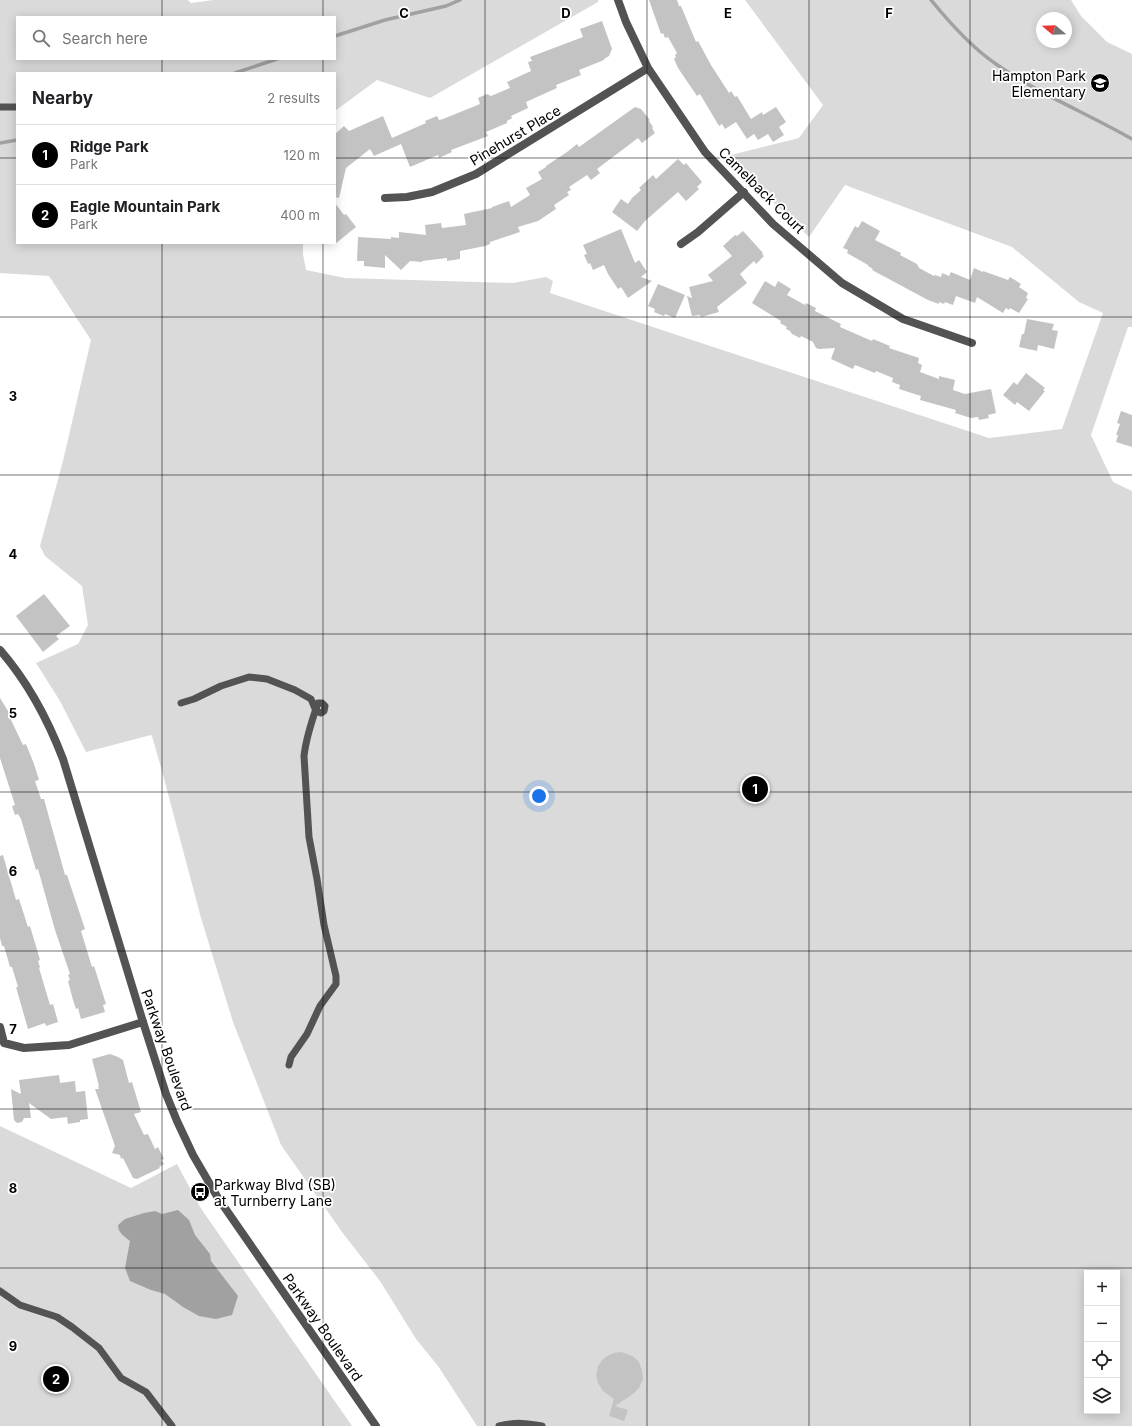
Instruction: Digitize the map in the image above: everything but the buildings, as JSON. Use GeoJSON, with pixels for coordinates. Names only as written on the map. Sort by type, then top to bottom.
{"type":"FeatureCollection","features":[{"type":"Feature","properties":{"kind":"street","name":"Camelback Court"},"geometry":{"type":"LineString","coordinates":[[618,0],[626,22],[648,68],[705,152],[773,224],[842,283],[903,319],[972,342]]}},
{"type":"Feature","properties":{"kind":"street","name":"Pinehurst Place"},"geometry":{"type":"LineString","coordinates":[[385,198],[407,197],[432,192],[476,174],[648,68]]}},
{"type":"Feature","properties":{"kind":"street"},"geometry":{"type":"LineString","coordinates":[[681,244],[698,232],[744,192]]}},
{"type":"Feature","properties":{"kind":"street","name":"Parkway Boulevard"},"geometry":{"type":"LineString","coordinates":[[0,650],[30,691],[56,739],[143,1022],[169,1101],[188,1145],[205,1177],[240,1230],[376,1426]]}},
{"type":"Feature","properties":{"kind":"street"},"geometry":{"type":"LineString","coordinates":[[0,1027],[4,1043],[24,1048],[69,1045],[143,1022]]}},
{"type":"Feature","properties":{"kind":"lane"},"geometry":{"type":"LineString","coordinates":[[0,107],[16,107]]}},
{"type":"Feature","properties":{"kind":"lane"},"geometry":{"type":"LineString","coordinates":[[181,703],[194,699],[221,686],[249,678],[267,679],[295,690],[318,703],[305,746],[304,756],[309,838],[324,925],[336,976],[336,984],[320,1006],[307,1034],[291,1057],[289,1065]]}},
{"type":"Feature","properties":{"kind":"lane"},"geometry":{"type":"LineString","coordinates":[[311,699],[316,711]]}},
{"type":"Feature","properties":{"kind":"lane"},"geometry":{"type":"LineString","coordinates":[[0,1291],[20,1305],[58,1317],[72,1326],[99,1348],[120,1378],[146,1392],[172,1426]]}},
{"type":"Feature","properties":{"kind":"lane"},"geometry":{"type":"LineString","coordinates":[[499,1426],[509,1423],[523,1422],[542,1426]]}},
{"type":"Feature","properties":{"kind":"shaded area"},"geometry":{"type":"Polygon","coordinates":[[[0,0],[188,0],[191,3],[213,0],[598,0],[598,2],[430,98],[377,80],[336,110],[336,72],[16,72],[16,244],[303,244],[306,270],[345,278],[513,283],[546,277],[553,281],[550,293],[989,438],[1062,429],[1103,313],[1079,302],[1012,247],[845,185],[809,237],[767,196],[731,155],[799,138],[823,105],[745,0],[1071,0],[1081,16],[1107,42],[1132,54],[1132,327],[1128,327],[1091,435],[1113,482],[1132,491],[1132,1426],[477,1426],[438,1366],[416,1339],[380,1281],[342,1232],[281,1145],[233,1022],[201,918],[152,736],[151,735],[86,752],[60,701],[36,663],[78,644],[88,625],[82,586],[45,556],[40,546],[63,461],[91,340],[49,276],[0,273],[0,0]]]}},
{"type":"Feature","properties":{"kind":"shaded area"},"geometry":{"type":"Polygon","coordinates":[[[0,1126],[131,1188],[177,1164],[200,1207],[352,1426],[0,1426],[0,1126]]]}},
{"type":"Feature","properties":{"kind":"shaded area"},"geometry":{"type":"Polygon","coordinates":[[[178,1210],[189,1220],[195,1235],[210,1254],[211,1261],[238,1296],[232,1315],[216,1319],[199,1316],[165,1294],[130,1281],[125,1268],[130,1241],[120,1232],[118,1225],[125,1219],[144,1213],[155,1211],[162,1214],[178,1210]]]}},
{"type":"Feature","properties":{"kind":"waterway"},"geometry":{"type":"LineString","coordinates":[[336,36],[385,20],[446,6],[460,0]]}},
{"type":"Feature","properties":{"kind":"waterway"},"geometry":{"type":"LineString","coordinates":[[931,0],[953,26],[987,58],[1029,85],[1132,139]]}},
{"type":"Feature","properties":{"kind":"waterway"},"geometry":{"type":"LineString","coordinates":[[238,72],[274,60]]}},
{"type":"Feature","properties":{"kind":"waterway"},"geometry":{"type":"LineString","coordinates":[[0,143],[16,140]]}},
{"type":"Feature","properties":{"kind":"place","name":"Hampton Park Elementary"},"geometry":{"type":"Point","coordinates":[1100,83]}},
{"type":"Feature","properties":{"kind":"place","name":"Ridge Park"},"geometry":{"type":"Point","coordinates":[755,789]}},
{"type":"Feature","properties":{"kind":"place","name":"Parkway Blvd (SB) at Turnberry Lane"},"geometry":{"type":"Point","coordinates":[200,1192]}},
{"type":"Feature","properties":{"kind":"place","name":"Eagle Mountain Park"},"geometry":{"type":"Point","coordinates":[56,1379]}}]}
